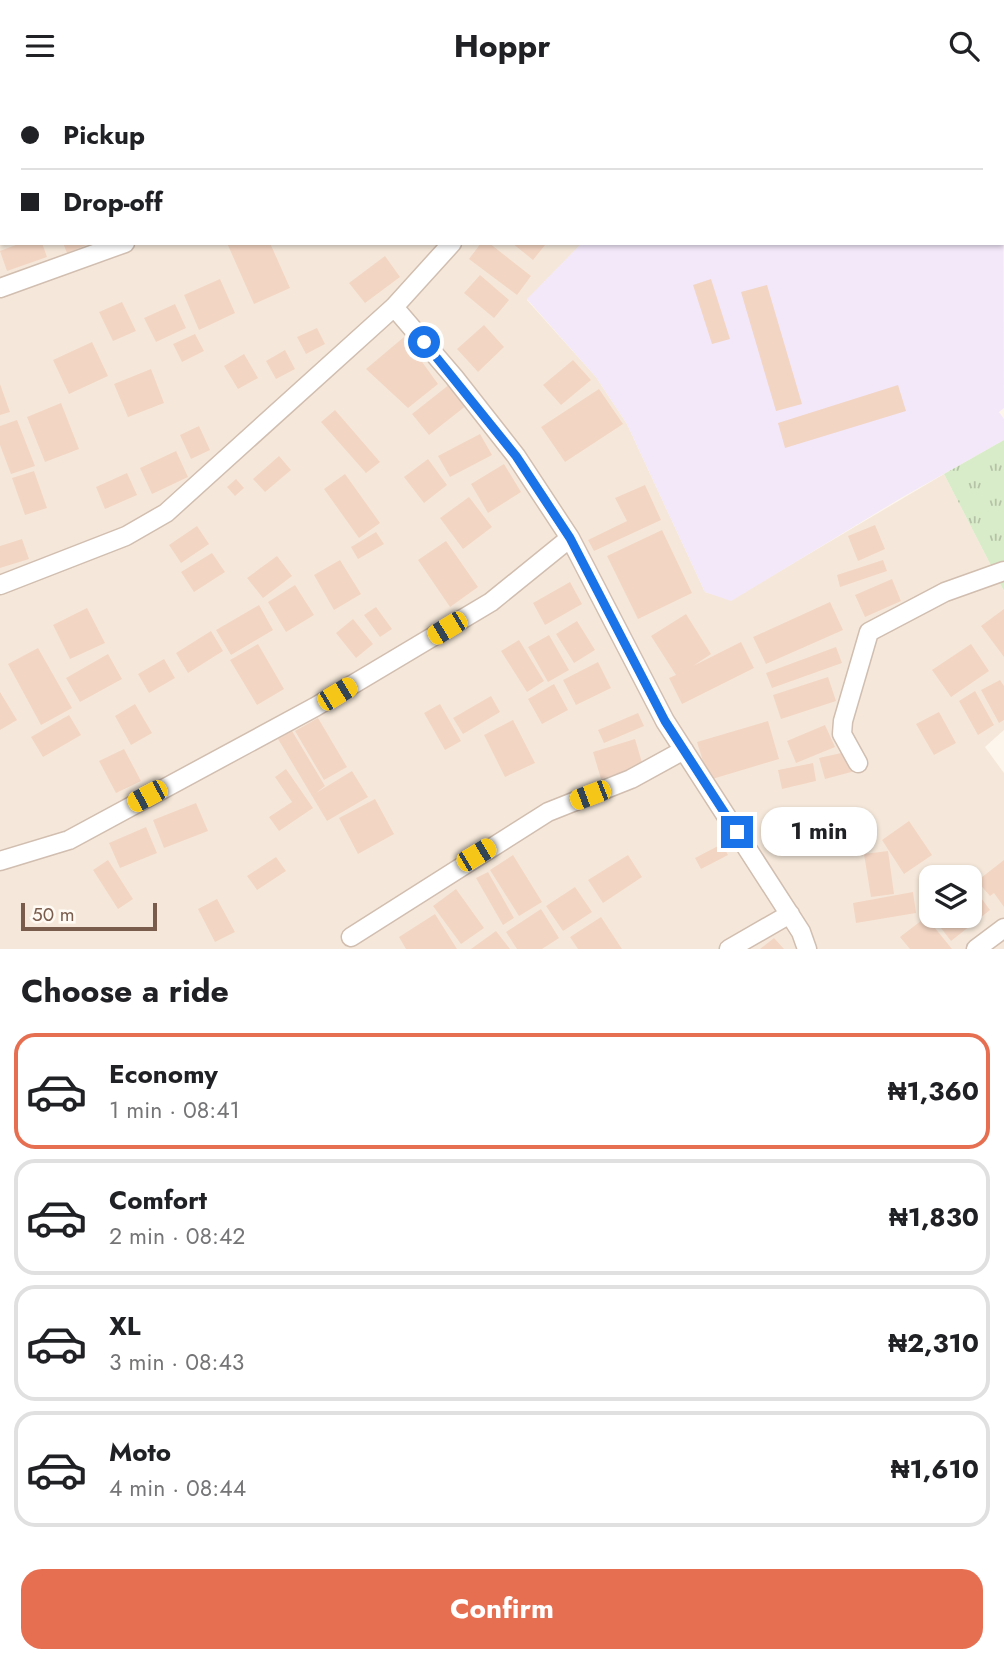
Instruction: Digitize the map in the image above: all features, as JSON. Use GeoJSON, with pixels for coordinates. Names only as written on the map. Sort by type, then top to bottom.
{"type":"FeatureCollection","features":[{"type":"Feature","properties":{"kind":"street"},"geometry":{"type":"LineString","coordinates":[[0,288],[119,245]]}},
{"type":"Feature","properties":{"kind":"street"},"geometry":{"type":"LineString","coordinates":[[0,585],[126,537],[166,513],[394,307],[450,245]]}},
{"type":"Feature","properties":{"kind":"street"},"geometry":{"type":"LineString","coordinates":[[394,307],[516,456],[570,538],[665,721],[790,914],[807,949]]}},
{"type":"Feature","properties":{"kind":"street"},"geometry":{"type":"LineString","coordinates":[[0,861],[69,840],[315,707],[491,602],[570,538]]}},
{"type":"Feature","properties":{"kind":"street"},"geometry":{"type":"LineString","coordinates":[[858,763],[842,734],[843,721],[869,632],[944,592],[1004,571]]}},
{"type":"Feature","properties":{"kind":"street"},"geometry":{"type":"LineString","coordinates":[[351,937],[548,812],[631,779],[684,750]]}},
{"type":"Feature","properties":{"kind":"street"},"geometry":{"type":"LineString","coordinates":[[729,949],[790,914]]}},
{"type":"Feature","properties":{"kind":"street"},"geometry":{"type":"LineString","coordinates":[[978,948],[1004,928]]}},
{"type":"Feature","properties":{"kind":"shaded area"},"geometry":{"type":"Polygon","coordinates":[[[0,245],[580,245],[527,300],[596,377],[627,424],[705,592],[731,600],[944,474],[1004,591],[1004,730],[985,747],[1004,773],[1004,949],[0,949],[0,245]]]}},
{"type":"Feature","properties":{"kind":"shaded area"},"geometry":{"type":"Polygon","coordinates":[[[580,245],[1003,245],[1004,408],[999,412],[1004,419],[1004,440],[901,498],[731,601],[705,592],[627,424],[596,377],[527,299],[580,245]]]}},
{"type":"Feature","properties":{"kind":"green space"},"geometry":{"type":"Polygon","coordinates":[[[1004,440],[1004,591],[944,474],[1004,440]]]}},
{"type":"Feature","properties":{"kind":"building"},"geometry":{"type":"Polygon","coordinates":[[[16,245],[43,245],[47,257],[7,271],[0,251],[16,245]]]}},
{"type":"Feature","properties":{"kind":"building"},"geometry":{"type":"Polygon","coordinates":[[[64,245],[86,245],[67,253],[64,245]]]}},
{"type":"Feature","properties":{"kind":"building"},"geometry":{"type":"Polygon","coordinates":[[[228,245],[271,245],[290,288],[254,304],[228,245]]]}},
{"type":"Feature","properties":{"kind":"building"},"geometry":{"type":"Polygon","coordinates":[[[480,245],[492,245],[531,276],[517,295],[469,259],[480,245]]]}},
{"type":"Feature","properties":{"kind":"building"},"geometry":{"type":"Polygon","coordinates":[[[514,245],[545,245],[533,260],[514,245]]]}},
{"type":"Feature","properties":{"kind":"building"},"geometry":{"type":"Polygon","coordinates":[[[385,256],[400,277],[365,303],[349,283],[385,256]]]}},
{"type":"Feature","properties":{"kind":"building"},"geometry":{"type":"Polygon","coordinates":[[[480,275],[509,300],[494,318],[464,293],[480,275]]]}},
{"type":"Feature","properties":{"kind":"building"},"geometry":{"type":"Polygon","coordinates":[[[220,279],[235,313],[199,330],[184,295],[220,279]]]}},
{"type":"Feature","properties":{"kind":"building"},"geometry":{"type":"Polygon","coordinates":[[[711,279],[730,339],[712,344],[693,285],[711,279]]]}},
{"type":"Feature","properties":{"kind":"building"},"geometry":{"type":"Polygon","coordinates":[[[767,285],[802,404],[776,411],[741,292],[767,285]]]}},
{"type":"Feature","properties":{"kind":"building"},"geometry":{"type":"Polygon","coordinates":[[[122,302],[136,331],[113,341],[99,312],[122,302]]]}},
{"type":"Feature","properties":{"kind":"building"},"geometry":{"type":"Polygon","coordinates":[[[175,304],[186,328],[156,342],[144,318],[175,304]]]}},
{"type":"Feature","properties":{"kind":"building"},"geometry":{"type":"Polygon","coordinates":[[[484,325],[504,347],[478,372],[457,349],[484,325]]]}},
{"type":"Feature","properties":{"kind":"building"},"geometry":{"type":"Polygon","coordinates":[[[317,328],[325,344],[306,354],[297,337],[317,328]]]}},
{"type":"Feature","properties":{"kind":"building"},"geometry":{"type":"Polygon","coordinates":[[[195,334],[204,351],[182,362],[173,344],[195,334]]]}},
{"type":"Feature","properties":{"kind":"building"},"geometry":{"type":"Polygon","coordinates":[[[404,337],[438,384],[408,408],[366,369],[404,337]]]}},
{"type":"Feature","properties":{"kind":"building"},"geometry":{"type":"Polygon","coordinates":[[[92,342],[108,376],[69,394],[53,360],[92,342]]]}},
{"type":"Feature","properties":{"kind":"building"},"geometry":{"type":"Polygon","coordinates":[[[285,350],[295,369],[276,379],[266,361],[285,350]]]}},
{"type":"Feature","properties":{"kind":"building"},"geometry":{"type":"Polygon","coordinates":[[[244,354],[258,378],[238,389],[224,366],[244,354]]]}},
{"type":"Feature","properties":{"kind":"building"},"geometry":{"type":"Polygon","coordinates":[[[573,360],[591,380],[561,405],[543,385],[573,360]]]}},
{"type":"Feature","properties":{"kind":"building"},"geometry":{"type":"Polygon","coordinates":[[[151,369],[164,403],[128,417],[114,384],[151,369]]]}},
{"type":"Feature","properties":{"kind":"building"},"geometry":{"type":"Polygon","coordinates":[[[0,384],[10,412],[0,415],[0,384]]]}},
{"type":"Feature","properties":{"kind":"building"},"geometry":{"type":"Polygon","coordinates":[[[450,384],[467,405],[429,435],[412,414],[450,384]]]}},
{"type":"Feature","properties":{"kind":"building"},"geometry":{"type":"Polygon","coordinates":[[[898,385],[906,411],[785,448],[778,423],[898,385]]]}},
{"type":"Feature","properties":{"kind":"building"},"geometry":{"type":"Polygon","coordinates":[[[599,389],[623,424],[565,462],[541,427],[599,389]]]}},
{"type":"Feature","properties":{"kind":"building"},"geometry":{"type":"Polygon","coordinates":[[[61,403],[79,449],[45,462],[27,417],[61,403]]]}},
{"type":"Feature","properties":{"kind":"building"},"geometry":{"type":"Polygon","coordinates":[[[335,410],[380,462],[366,473],[321,422],[335,410]]]}},
{"type":"Feature","properties":{"kind":"building"},"geometry":{"type":"Polygon","coordinates":[[[17,420],[35,466],[11,474],[0,445],[0,426],[17,420]]]}},
{"type":"Feature","properties":{"kind":"building"},"geometry":{"type":"Polygon","coordinates":[[[199,426],[210,450],[191,459],[180,435],[199,426]]]}},
{"type":"Feature","properties":{"kind":"building"},"geometry":{"type":"Polygon","coordinates":[[[480,434],[492,455],[450,477],[438,456],[480,434]]]}},
{"type":"Feature","properties":{"kind":"building"},"geometry":{"type":"Polygon","coordinates":[[[176,451],[188,477],[152,494],[140,468],[176,451]]]}},
{"type":"Feature","properties":{"kind":"building"},"geometry":{"type":"Polygon","coordinates":[[[279,456],[291,470],[265,492],[253,479],[279,456]]]}},
{"type":"Feature","properties":{"kind":"building"},"geometry":{"type":"Polygon","coordinates":[[[428,459],[447,485],[424,503],[404,477],[428,459]]]}},
{"type":"Feature","properties":{"kind":"building"},"geometry":{"type":"Polygon","coordinates":[[[504,464],[521,492],[488,513],[471,484],[504,464]]]}},
{"type":"Feature","properties":{"kind":"building"},"geometry":{"type":"Polygon","coordinates":[[[34,471],[47,508],[25,515],[12,478],[34,471]]]}},
{"type":"Feature","properties":{"kind":"building"},"geometry":{"type":"Polygon","coordinates":[[[127,473],[137,495],[105,509],[96,487],[127,473]]]}},
{"type":"Feature","properties":{"kind":"building"},"geometry":{"type":"Polygon","coordinates":[[[345,474],[380,523],[359,538],[324,489],[345,474]]]}},
{"type":"Feature","properties":{"kind":"building"},"geometry":{"type":"Polygon","coordinates":[[[236,479],[244,488],[235,496],[227,487],[236,479]]]}},
{"type":"Feature","properties":{"kind":"building"},"geometry":{"type":"Polygon","coordinates":[[[645,485],[661,520],[594,551],[588,540],[627,521],[615,498],[645,485]]]}},
{"type":"Feature","properties":{"kind":"building"},"geometry":{"type":"Polygon","coordinates":[[[469,497],[492,527],[463,549],[440,518],[469,497]]]}},
{"type":"Feature","properties":{"kind":"building"},"geometry":{"type":"Polygon","coordinates":[[[875,525],[885,549],[858,561],[848,536],[875,525]]]}},
{"type":"Feature","properties":{"kind":"building"},"geometry":{"type":"Polygon","coordinates":[[[197,526],[209,544],[181,563],[169,545],[197,526]]]}},
{"type":"Feature","properties":{"kind":"building"},"geometry":{"type":"Polygon","coordinates":[[[662,530],[692,593],[638,619],[607,556],[662,530]]]}},
{"type":"Feature","properties":{"kind":"building"},"geometry":{"type":"Polygon","coordinates":[[[376,532],[384,544],[358,559],[351,547],[376,532]]]}},
{"type":"Feature","properties":{"kind":"building"},"geometry":{"type":"Polygon","coordinates":[[[22,539],[29,559],[0,568],[0,546],[22,539]]]}},
{"type":"Feature","properties":{"kind":"building"},"geometry":{"type":"Polygon","coordinates":[[[446,541],[478,587],[450,607],[418,560],[446,541]]]}},
{"type":"Feature","properties":{"kind":"building"},"geometry":{"type":"Polygon","coordinates":[[[212,553],[225,572],[194,592],[181,572],[212,553]]]}},
{"type":"Feature","properties":{"kind":"building"},"geometry":{"type":"Polygon","coordinates":[[[277,556],[292,576],[263,598],[247,578],[277,556]]]}},
{"type":"Feature","properties":{"kind":"building"},"geometry":{"type":"Polygon","coordinates":[[[340,560],[361,594],[334,610],[314,575],[340,560]]]}},
{"type":"Feature","properties":{"kind":"building"},"geometry":{"type":"Polygon","coordinates":[[[883,560],[887,571],[840,587],[837,575],[883,560]]]}},
{"type":"Feature","properties":{"kind":"building"},"geometry":{"type":"Polygon","coordinates":[[[892,579],[901,601],[865,617],[855,595],[892,579]]]}},
{"type":"Feature","properties":{"kind":"building"},"geometry":{"type":"Polygon","coordinates":[[[570,582],[582,604],[545,625],[533,603],[570,582]]]}},
{"type":"Feature","properties":{"kind":"building"},"geometry":{"type":"Polygon","coordinates":[[[295,585],[314,615],[286,632],[268,602],[295,585]]]}},
{"type":"Feature","properties":{"kind":"building"},"geometry":{"type":"Polygon","coordinates":[[[830,602],[843,630],[766,664],[753,637],[830,602]]]}},
{"type":"Feature","properties":{"kind":"building"},"geometry":{"type":"Polygon","coordinates":[[[259,605],[273,630],[231,655],[216,630],[259,605]]]}},
{"type":"Feature","properties":{"kind":"building"},"geometry":{"type":"Polygon","coordinates":[[[376,607],[392,629],[380,637],[364,615],[376,607]]]}},
{"type":"Feature","properties":{"kind":"building"},"geometry":{"type":"Polygon","coordinates":[[[87,608],[105,643],[70,659],[53,625],[87,608]]]}},
{"type":"Feature","properties":{"kind":"building"},"geometry":{"type":"Polygon","coordinates":[[[1004,609],[1004,657],[981,626],[1004,609]]]}},
{"type":"Feature","properties":{"kind":"building"},"geometry":{"type":"Polygon","coordinates":[[[686,614],[711,654],[693,666],[741,642],[754,668],[682,704],[669,678],[676,675],[651,636],[686,614]]]}},
{"type":"Feature","properties":{"kind":"building"},"geometry":{"type":"Polygon","coordinates":[[[353,619],[373,644],[356,658],[336,633],[353,619]]]}},
{"type":"Feature","properties":{"kind":"building"},"geometry":{"type":"Polygon","coordinates":[[[577,621],[595,650],[574,663],[556,634],[577,621]]]}},
{"type":"Feature","properties":{"kind":"building"},"geometry":{"type":"Polygon","coordinates":[[[211,631],[223,651],[188,673],[176,653],[211,631]]]}},
{"type":"Feature","properties":{"kind":"building"},"geometry":{"type":"Polygon","coordinates":[[[549,635],[569,670],[548,682],[528,647],[549,635]]]}},
{"type":"Feature","properties":{"kind":"building"},"geometry":{"type":"Polygon","coordinates":[[[519,640],[544,681],[527,692],[501,651],[519,640]]]}},
{"type":"Feature","properties":{"kind":"building"},"geometry":{"type":"Polygon","coordinates":[[[258,644],[284,689],[257,705],[230,660],[258,644]]]}},
{"type":"Feature","properties":{"kind":"building"},"geometry":{"type":"Polygon","coordinates":[[[971,644],[989,671],[951,697],[932,670],[971,644]]]}},
{"type":"Feature","properties":{"kind":"building"},"geometry":{"type":"Polygon","coordinates":[[[836,647],[842,663],[772,688],[766,673],[836,647]]]}},
{"type":"Feature","properties":{"kind":"building"},"geometry":{"type":"Polygon","coordinates":[[[38,648],[72,708],[41,725],[8,664],[38,648]]]}},
{"type":"Feature","properties":{"kind":"building"},"geometry":{"type":"Polygon","coordinates":[[[108,654],[122,679],[80,702],[66,678],[108,654]]]}},
{"type":"Feature","properties":{"kind":"building"},"geometry":{"type":"Polygon","coordinates":[[[164,659],[175,678],[149,693],[138,674],[164,659]]]}},
{"type":"Feature","properties":{"kind":"building"},"geometry":{"type":"Polygon","coordinates":[[[598,662],[611,688],[576,705],[563,680],[598,662]]]}},
{"type":"Feature","properties":{"kind":"building"},"geometry":{"type":"Polygon","coordinates":[[[828,677],[836,701],[781,719],[773,695],[828,677]]]}},
{"type":"Feature","properties":{"kind":"building"},"geometry":{"type":"Polygon","coordinates":[[[1000,680],[1004,686],[1004,720],[999,723],[981,690],[1000,680]]]}},
{"type":"Feature","properties":{"kind":"building"},"geometry":{"type":"Polygon","coordinates":[[[554,684],[568,710],[542,724],[528,699],[554,684]]]}},
{"type":"Feature","properties":{"kind":"building"},"geometry":{"type":"Polygon","coordinates":[[[975,691],[994,725],[978,735],[959,701],[975,691]]]}},
{"type":"Feature","properties":{"kind":"building"},"geometry":{"type":"Polygon","coordinates":[[[0,692],[17,720],[0,730],[0,692]]]}},
{"type":"Feature","properties":{"kind":"building"},"geometry":{"type":"Polygon","coordinates":[[[491,696],[500,712],[463,734],[453,718],[491,696]]]}},
{"type":"Feature","properties":{"kind":"building"},"geometry":{"type":"Polygon","coordinates":[[[135,704],[152,733],[131,745],[115,716],[135,704]]]}},
{"type":"Feature","properties":{"kind":"building"},"geometry":{"type":"Polygon","coordinates":[[[440,704],[461,741],[445,750],[424,713],[440,704]]]}},
{"type":"Feature","properties":{"kind":"building"},"geometry":{"type":"Polygon","coordinates":[[[939,712],[956,743],[934,755],[916,724],[939,712]]]}},
{"type":"Feature","properties":{"kind":"building"},"geometry":{"type":"Polygon","coordinates":[[[638,713],[644,726],[604,743],[598,730],[638,713]]]}},
{"type":"Feature","properties":{"kind":"building"},"geometry":{"type":"Polygon","coordinates":[[[69,715],[81,735],[43,757],[31,737],[69,715]]]}},
{"type":"Feature","properties":{"kind":"building"},"geometry":{"type":"Polygon","coordinates":[[[318,718],[347,767],[324,780],[295,731],[318,718]]]}},
{"type":"Feature","properties":{"kind":"building"},"geometry":{"type":"Polygon","coordinates":[[[513,720],[535,763],[505,777],[484,735],[513,720]]]}},
{"type":"Feature","properties":{"kind":"building"},"geometry":{"type":"Polygon","coordinates":[[[768,721],[779,759],[709,780],[697,742],[768,721]]]}},
{"type":"Feature","properties":{"kind":"building"},"geometry":{"type":"Polygon","coordinates":[[[825,725],[835,747],[796,763],[787,741],[825,725]]]}},
{"type":"Feature","properties":{"kind":"building"},"geometry":{"type":"Polygon","coordinates":[[[292,731],[325,786],[316,793],[352,771],[368,797],[327,821],[278,739],[292,731]]]}},
{"type":"Feature","properties":{"kind":"building"},"geometry":{"type":"Polygon","coordinates":[[[635,739],[643,766],[601,779],[593,752],[635,739]]]}},
{"type":"Feature","properties":{"kind":"building"},"geometry":{"type":"Polygon","coordinates":[[[124,749],[141,781],[116,793],[99,761],[124,749]]]}},
{"type":"Feature","properties":{"kind":"building"},"geometry":{"type":"Polygon","coordinates":[[[850,751],[855,771],[825,779],[819,758],[850,751]]]}},
{"type":"Feature","properties":{"kind":"building"},"geometry":{"type":"Polygon","coordinates":[[[813,763],[816,781],[782,789],[778,770],[813,763]]]}},
{"type":"Feature","properties":{"kind":"building"},"geometry":{"type":"Polygon","coordinates":[[[286,769],[313,808],[279,831],[269,817],[292,802],[275,777],[286,769]]]}},
{"type":"Feature","properties":{"kind":"building"},"geometry":{"type":"Polygon","coordinates":[[[375,799],[394,834],[358,854],[339,818],[375,799]]]}},
{"type":"Feature","properties":{"kind":"building"},"geometry":{"type":"Polygon","coordinates":[[[196,803],[208,831],[164,848],[153,820],[196,803]]]}},
{"type":"Feature","properties":{"kind":"building"},"geometry":{"type":"Polygon","coordinates":[[[857,811],[864,840],[818,851],[812,821],[857,811]]]}},
{"type":"Feature","properties":{"kind":"building"},"geometry":{"type":"Polygon","coordinates":[[[909,821],[932,855],[904,874],[882,840],[909,821]]]}},
{"type":"Feature","properties":{"kind":"building"},"geometry":{"type":"Polygon","coordinates":[[[146,827],[157,853],[120,868],[109,843],[146,827]]]}},
{"type":"Feature","properties":{"kind":"building"},"geometry":{"type":"Polygon","coordinates":[[[722,844],[728,855],[701,869],[695,858],[722,844]]]}},
{"type":"Feature","properties":{"kind":"building"},"geometry":{"type":"Polygon","coordinates":[[[888,851],[894,894],[871,897],[864,854],[888,851]]]}},
{"type":"Feature","properties":{"kind":"building"},"geometry":{"type":"Polygon","coordinates":[[[513,855],[542,902],[519,916],[490,870],[513,855]]]}},
{"type":"Feature","properties":{"kind":"building"},"geometry":{"type":"Polygon","coordinates":[[[628,855],[642,877],[603,903],[588,880],[628,855]]]}},
{"type":"Feature","properties":{"kind":"building"},"geometry":{"type":"Polygon","coordinates":[[[276,857],[286,871],[257,890],[247,876],[276,857]]]}},
{"type":"Feature","properties":{"kind":"building"},"geometry":{"type":"Polygon","coordinates":[[[108,860],[133,899],[118,909],[93,870],[108,860]]]}},
{"type":"Feature","properties":{"kind":"building"},"geometry":{"type":"Polygon","coordinates":[[[1004,860],[1004,907],[994,893],[990,896],[982,887],[982,877],[1004,860]]]}},
{"type":"Feature","properties":{"kind":"building"},"geometry":{"type":"Polygon","coordinates":[[[488,872],[514,918],[503,925],[476,878],[488,872]]]}},
{"type":"Feature","properties":{"kind":"building"},"geometry":{"type":"Polygon","coordinates":[[[575,887],[592,912],[563,931],[546,906],[575,887]]]}},
{"type":"Feature","properties":{"kind":"building"},"geometry":{"type":"Polygon","coordinates":[[[456,889],[484,928],[461,944],[433,906],[456,889]]]}},
{"type":"Feature","properties":{"kind":"building"},"geometry":{"type":"Polygon","coordinates":[[[913,892],[916,913],[856,923],[853,903],[913,892]]]}},
{"type":"Feature","properties":{"kind":"building"},"geometry":{"type":"Polygon","coordinates":[[[217,899],[235,932],[215,942],[198,909],[217,899]]]}},
{"type":"Feature","properties":{"kind":"building"},"geometry":{"type":"Polygon","coordinates":[[[982,899],[990,910],[982,916],[982,899]]]}},
{"type":"Feature","properties":{"kind":"building"},"geometry":{"type":"Polygon","coordinates":[[[541,909],[559,938],[542,949],[517,949],[506,932],[541,909]]]}},
{"type":"Feature","properties":{"kind":"building"},"geometry":{"type":"Polygon","coordinates":[[[435,914],[457,949],[406,949],[399,937],[435,914]]]}},
{"type":"Feature","properties":{"kind":"building"},"geometry":{"type":"Polygon","coordinates":[[[601,917],[622,949],[578,949],[570,937],[601,917]]]}},
{"type":"Feature","properties":{"kind":"building"},"geometry":{"type":"Polygon","coordinates":[[[919,922],[919,928],[935,928],[952,949],[910,949],[900,937],[919,922]]]}},
{"type":"Feature","properties":{"kind":"building"},"geometry":{"type":"Polygon","coordinates":[[[941,928],[967,928],[951,941],[941,928]]]}},
{"type":"Feature","properties":{"kind":"building"},"geometry":{"type":"Polygon","coordinates":[[[496,931],[510,949],[471,949],[496,931]]]}},
{"type":"Feature","properties":{"kind":"building"},"geometry":{"type":"Polygon","coordinates":[[[774,938],[784,949],[760,949],[774,938]]]}},
{"type":"Feature","properties":{"kind":"route"},"geometry":{"type":"LineString","coordinates":[[424,342],[516,456],[570,538],[665,721],[737,832]]}}]}
